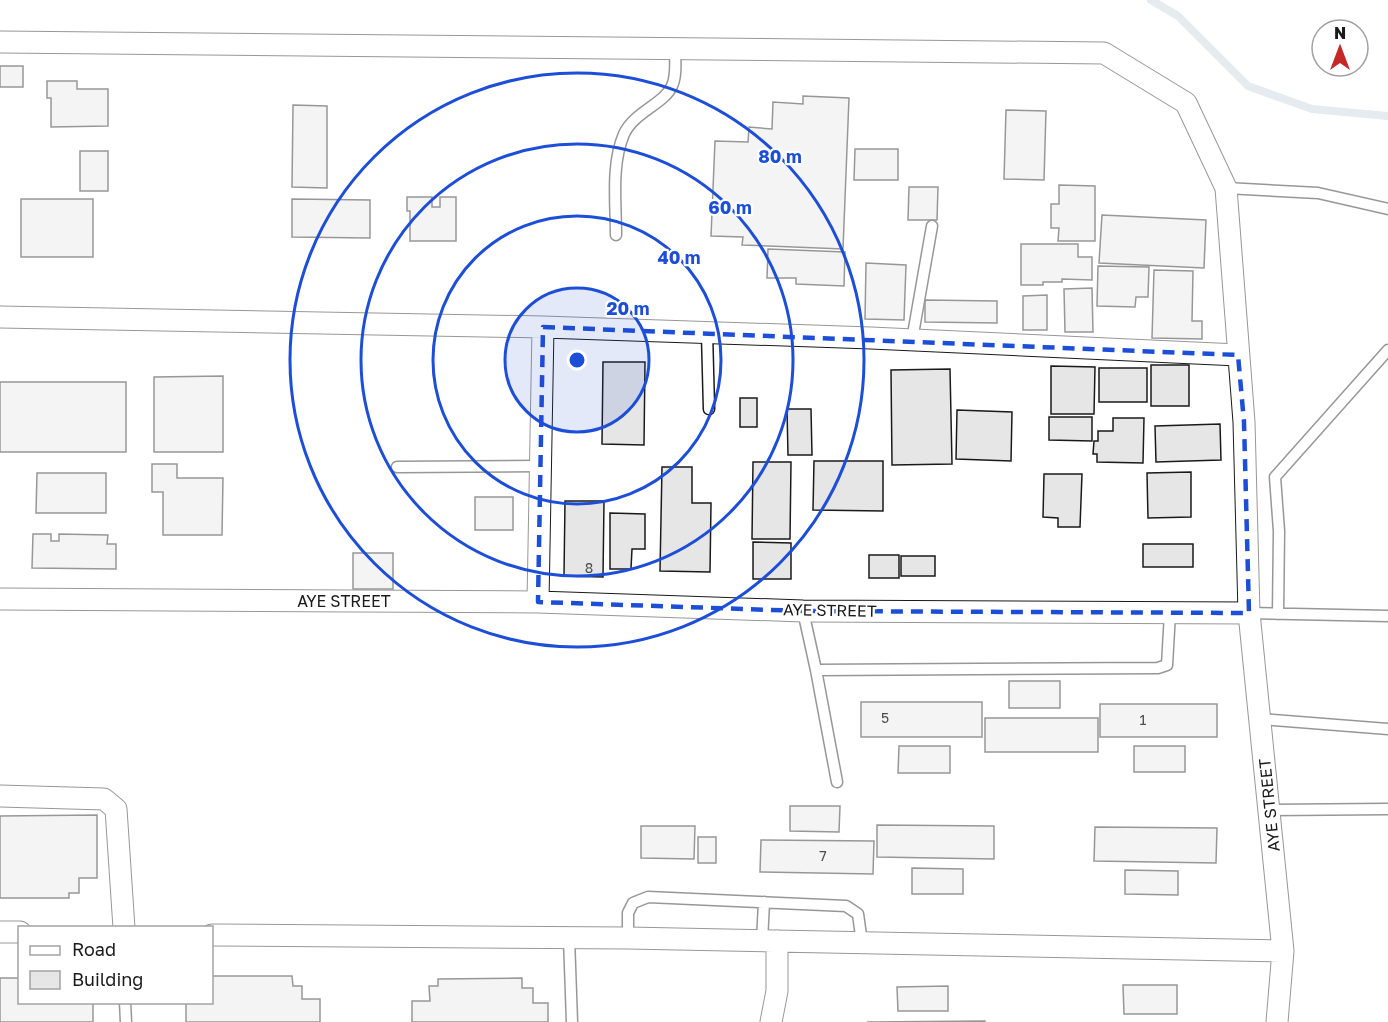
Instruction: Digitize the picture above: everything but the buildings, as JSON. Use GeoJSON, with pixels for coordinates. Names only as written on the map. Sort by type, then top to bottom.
{"type":"FeatureCollection","features":[{"type":"Feature","properties":{"kind":"street"},"geometry":{"type":"LineString","coordinates":[[0,42],[1104,53],[1186,103],[1226,188],[1244,422],[1249,613]]}},
{"type":"Feature","properties":{"kind":"street"},"geometry":{"type":"LineString","coordinates":[[0,317],[543,327],[912,340],[1238,355]]}},
{"type":"Feature","properties":{"kind":"street"},"geometry":{"type":"LineString","coordinates":[[538,602],[543,327]]}},
{"type":"Feature","properties":{"kind":"street","name":"AYE STREET"},"geometry":{"type":"LineString","coordinates":[[0,599],[538,602],[802,611],[1249,613],[1283,951],[1277,1022]]}},
{"type":"Feature","properties":{"kind":"street"},"geometry":{"type":"LineString","coordinates":[[0,796],[104,799],[116,809],[124,926]]}},
{"type":"Feature","properties":{"kind":"street"},"geometry":{"type":"LineString","coordinates":[[0,932],[18,932]]}},
{"type":"Feature","properties":{"kind":"street"},"geometry":{"type":"LineString","coordinates":[[213,935],[628,938],[1283,951]]}},
{"type":"Feature","properties":{"kind":"street"},"geometry":{"type":"LineString","coordinates":[[770,941],[777,991],[771,1022]]}},
{"type":"Feature","properties":{"kind":"lane"},"geometry":{"type":"LineString","coordinates":[[616,235],[616,174],[620,146],[625,131],[634,119],[667,94],[672,87],[675,49]]}},
{"type":"Feature","properties":{"kind":"lane"},"geometry":{"type":"LineString","coordinates":[[1226,188],[1318,194],[1388,209]]}},
{"type":"Feature","properties":{"kind":"lane"},"geometry":{"type":"LineString","coordinates":[[912,340],[932,226]]}},
{"type":"Feature","properties":{"kind":"lane"},"geometry":{"type":"LineString","coordinates":[[707,333],[710,409]]}},
{"type":"Feature","properties":{"kind":"lane"},"geometry":{"type":"LineString","coordinates":[[1278,614],[1279,531],[1275,477],[1388,350]]}},
{"type":"Feature","properties":{"kind":"lane"},"geometry":{"type":"LineString","coordinates":[[397,467],[540,466]]}},
{"type":"Feature","properties":{"kind":"lane"},"geometry":{"type":"LineString","coordinates":[[802,611],[816,670],[837,782]]}},
{"type":"Feature","properties":{"kind":"lane"},"geometry":{"type":"LineString","coordinates":[[816,670],[1158,668],[1167,665],[1170,613]]}},
{"type":"Feature","properties":{"kind":"lane"},"geometry":{"type":"LineString","coordinates":[[1249,613],[1388,616]]}},
{"type":"Feature","properties":{"kind":"lane"},"geometry":{"type":"LineString","coordinates":[[1260,719],[1388,729]]}},
{"type":"Feature","properties":{"kind":"lane"},"geometry":{"type":"LineString","coordinates":[[1270,810],[1388,809]]}},
{"type":"Feature","properties":{"kind":"lane"},"geometry":{"type":"LineString","coordinates":[[628,938],[628,913],[633,903],[648,897],[846,906],[858,914],[862,943]]}},
{"type":"Feature","properties":{"kind":"lane"},"geometry":{"type":"LineString","coordinates":[[764,902],[770,941]]}},
{"type":"Feature","properties":{"kind":"lane"},"geometry":{"type":"LineString","coordinates":[[569,938],[573,1022]]}},
{"type":"Feature","properties":{"kind":"lane"},"geometry":{"type":"LineString","coordinates":[[125,1004],[126,1022]]}},
{"type":"Feature","properties":{"kind":"highlighted area"},"geometry":{"type":"Polygon","coordinates":[[[543,327],[1238,355],[1244,422],[1249,613],[803,611],[538,602],[543,327]]]}},
{"type":"Feature","properties":{"kind":"waterway"},"geometry":{"type":"LineString","coordinates":[[1151,0],[1178,16],[1248,86],[1312,109],[1388,116]]}}]}
